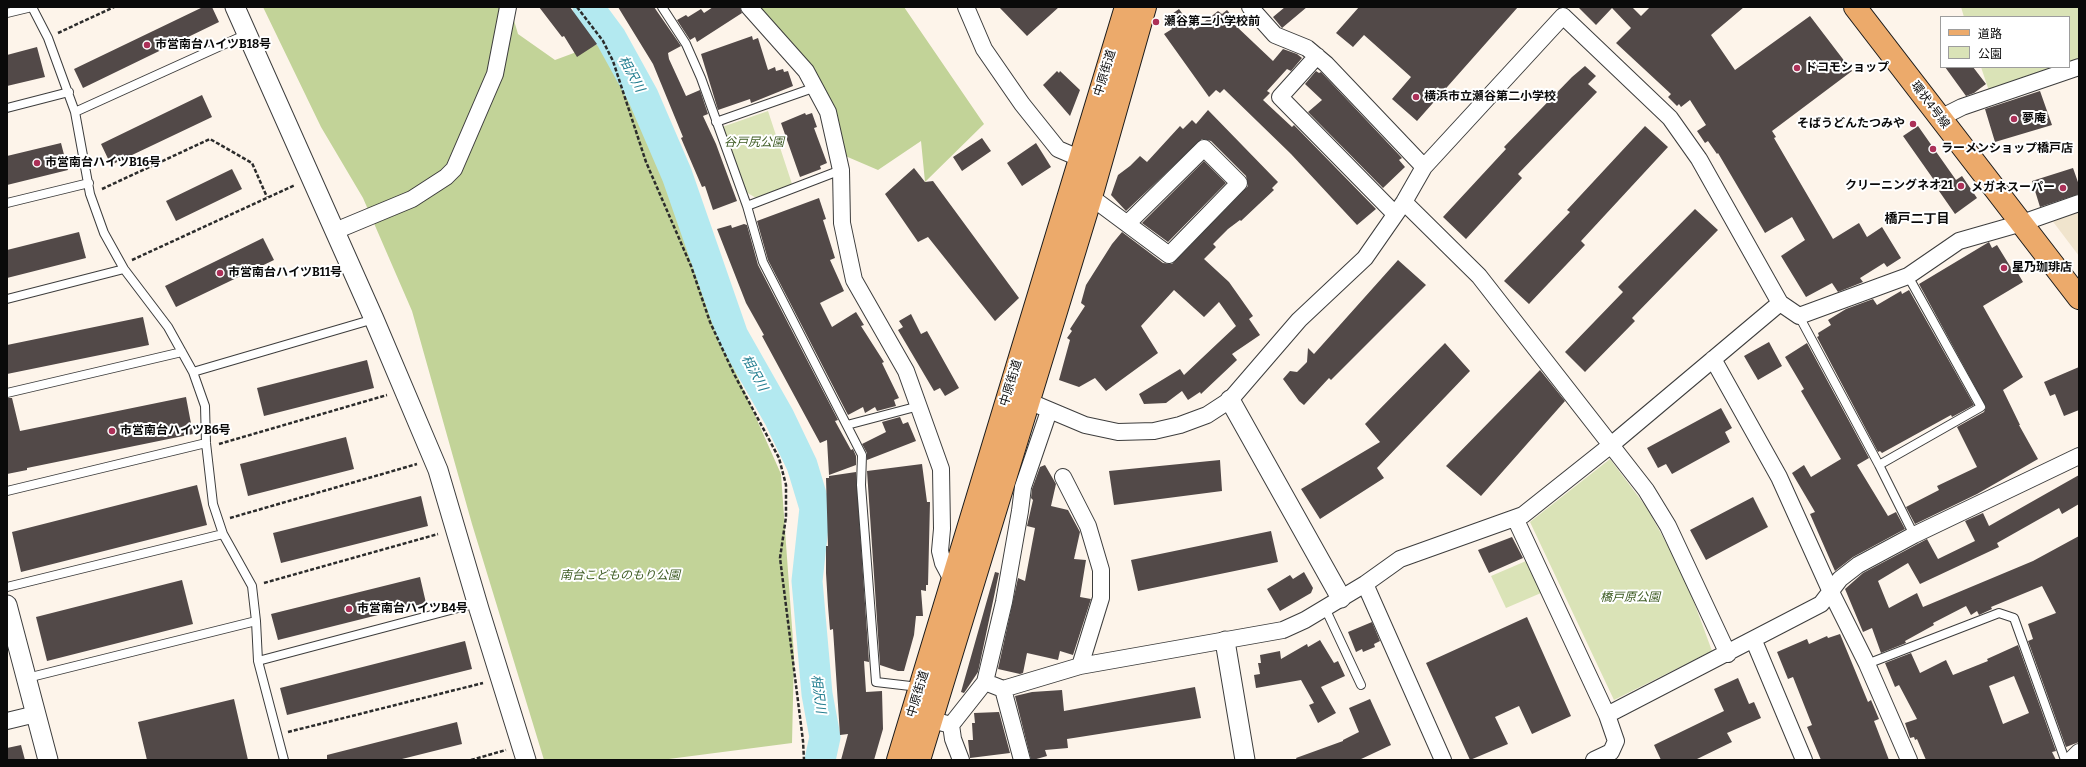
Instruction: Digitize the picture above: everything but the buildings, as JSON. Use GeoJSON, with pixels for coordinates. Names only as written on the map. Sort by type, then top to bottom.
{"type":"FeatureCollection","features":[{"type":"Feature","properties":{"kind":"main road","name":"中原街道"},"geometry":{"type":"LineString","coordinates":[[919,760],[941,723],[961,585],[1079,158],[1126,7]]}},
{"type":"Feature","properties":{"kind":"main road","name":"中原街道"},"geometry":{"type":"LineString","coordinates":[[898,760],[920,687],[961,585],[1028,401],[1091,197],[1145,7]]}},
{"type":"Feature","properties":{"kind":"main road","name":"環状4号線"},"geometry":{"type":"LineString","coordinates":[[1855,7],[2079,298]]}},
{"type":"Feature","properties":{"kind":"street"},"geometry":{"type":"LineString","coordinates":[[235,7],[374,319],[438,470],[477,603],[526,760]]}},
{"type":"Feature","properties":{"kind":"street"},"geometry":{"type":"LineString","coordinates":[[335,231],[412,199],[446,177],[454,169],[495,74],[508,7]]}},
{"type":"Feature","properties":{"kind":"street"},"geometry":{"type":"LineString","coordinates":[[749,7],[806,71],[816,87],[828,112],[841,170],[842,223],[854,280],[906,371],[919,406],[941,469],[942,529],[940,551],[943,563],[961,585]]}},
{"type":"Feature","properties":{"kind":"street"},"geometry":{"type":"LineString","coordinates":[[966,7],[984,49],[1022,104],[1058,149],[1079,158]]}},
{"type":"Feature","properties":{"kind":"street"},"geometry":{"type":"LineString","coordinates":[[1250,7],[1275,35],[1307,48],[1317,56],[1424,167]]}},
{"type":"Feature","properties":{"kind":"street"},"geometry":{"type":"LineString","coordinates":[[1028,401],[1085,425],[1118,432],[1154,431],[1180,425],[1207,415],[1230,400],[1299,320],[1365,258],[1399,208],[1424,167],[1562,11],[1670,118],[1699,159],[1780,303],[1798,316],[1908,276],[1959,241],[2022,223],[2079,203]]}},
{"type":"Feature","properties":{"kind":"street"},"geometry":{"type":"LineString","coordinates":[[1317,56],[1280,97],[1399,208],[1479,276],[1646,490],[1668,526],[1728,654]]}},
{"type":"Feature","properties":{"kind":"street"},"geometry":{"type":"LineString","coordinates":[[1940,118],[1962,107],[2079,68]]}},
{"type":"Feature","properties":{"kind":"street"},"geometry":{"type":"LineString","coordinates":[[1091,197],[1128,223],[1169,255],[1239,183],[1204,148],[1128,223]]}},
{"type":"Feature","properties":{"kind":"street"},"geometry":{"type":"LineString","coordinates":[[985,682],[1003,689],[1080,666],[1283,630],[1365,584],[1400,559],[1522,515],[1611,445],[1780,303]]}},
{"type":"Feature","properties":{"kind":"street"},"geometry":{"type":"LineString","coordinates":[[1713,359],[1779,477],[1830,590],[1866,664],[1908,760]]}},
{"type":"Feature","properties":{"kind":"street"},"geometry":{"type":"LineString","coordinates":[[1230,400],[1333,603]]}},
{"type":"Feature","properties":{"kind":"street"},"geometry":{"type":"LineString","coordinates":[[961,760],[953,739],[941,723],[985,682],[1004,602],[1020,512],[1022,487],[1049,410]]}},
{"type":"Feature","properties":{"kind":"street"},"geometry":{"type":"LineString","coordinates":[[1607,715],[1728,654],[1821,604],[1830,590],[1858,565],[1914,535],[2079,456]]}},
{"type":"Feature","properties":{"kind":"street"},"geometry":{"type":"LineString","coordinates":[[1063,477],[1088,526],[1101,570],[1101,598],[1080,666]]}},
{"type":"Feature","properties":{"kind":"street"},"geometry":{"type":"LineString","coordinates":[[1515,518],[1607,715],[1616,741],[1611,752],[1594,760]]}},
{"type":"Feature","properties":{"kind":"street"},"geometry":{"type":"LineString","coordinates":[[1365,584],[1443,760]]}},
{"type":"Feature","properties":{"kind":"street"},"geometry":{"type":"LineString","coordinates":[[7,605],[13,648],[27,678],[48,760]]}},
{"type":"Feature","properties":{"kind":"street"},"geometry":{"type":"LineString","coordinates":[[1754,640],[1804,760]]}},
{"type":"Feature","properties":{"kind":"street"},"geometry":{"type":"LineString","coordinates":[[1225,641],[1245,760]]}},
{"type":"Feature","properties":{"kind":"street"},"geometry":{"type":"LineString","coordinates":[[1003,689],[1022,760]]}},
{"type":"Feature","properties":{"kind":"street"},"geometry":{"type":"LineString","coordinates":[[7,721],[36,714]]}},
{"type":"Feature","properties":{"kind":"street"},"geometry":{"type":"LineString","coordinates":[[2071,760],[2079,752]]}},
{"type":"Feature","properties":{"kind":"lane"},"geometry":{"type":"LineString","coordinates":[[7,13],[32,7],[48,38],[69,92],[75,112],[90,194],[104,233],[124,269],[168,328],[193,372],[205,406],[206,443],[213,504],[223,534],[252,586],[256,621],[258,662],[284,760]]}},
{"type":"Feature","properties":{"kind":"lane"},"geometry":{"type":"LineString","coordinates":[[662,7],[686,44],[747,206],[763,262],[862,455],[861,485],[876,682],[920,687]]}},
{"type":"Feature","properties":{"kind":"lane"},"geometry":{"type":"LineString","coordinates":[[75,112],[247,34]]}},
{"type":"Feature","properties":{"kind":"lane"},"geometry":{"type":"LineString","coordinates":[[716,122],[816,87]]}},
{"type":"Feature","properties":{"kind":"lane"},"geometry":{"type":"LineString","coordinates":[[7,108],[69,92]]}},
{"type":"Feature","properties":{"kind":"lane"},"geometry":{"type":"LineString","coordinates":[[747,206],[841,170]]}},
{"type":"Feature","properties":{"kind":"lane"},"geometry":{"type":"LineString","coordinates":[[7,203],[89,183]]}},
{"type":"Feature","properties":{"kind":"lane"},"geometry":{"type":"LineString","coordinates":[[7,299],[124,269]]}},
{"type":"Feature","properties":{"kind":"lane"},"geometry":{"type":"LineString","coordinates":[[1879,465],[1981,407],[1908,276]]}},
{"type":"Feature","properties":{"kind":"lane"},"geometry":{"type":"LineString","coordinates":[[1798,316],[1879,465],[1914,535]]}},
{"type":"Feature","properties":{"kind":"lane"},"geometry":{"type":"LineString","coordinates":[[193,372],[374,319]]}},
{"type":"Feature","properties":{"kind":"lane"},"geometry":{"type":"LineString","coordinates":[[7,393],[182,352]]}},
{"type":"Feature","properties":{"kind":"lane"},"geometry":{"type":"LineString","coordinates":[[847,425],[919,406]]}},
{"type":"Feature","properties":{"kind":"lane"},"geometry":{"type":"LineString","coordinates":[[7,491],[206,443]]}},
{"type":"Feature","properties":{"kind":"lane"},"geometry":{"type":"LineString","coordinates":[[7,587],[223,534]]}},
{"type":"Feature","properties":{"kind":"lane"},"geometry":{"type":"LineString","coordinates":[[258,662],[477,603]]}},
{"type":"Feature","properties":{"kind":"lane"},"geometry":{"type":"LineString","coordinates":[[1333,603],[1361,685]]}},
{"type":"Feature","properties":{"kind":"lane"},"geometry":{"type":"LineString","coordinates":[[1866,664],[1999,613],[2014,618],[2065,760]]}},
{"type":"Feature","properties":{"kind":"lane"},"geometry":{"type":"LineString","coordinates":[[27,678],[256,621]]}},
{"type":"Feature","properties":{"kind":"path"},"geometry":{"type":"LineString","coordinates":[[48,38],[114,7]]}},
{"type":"Feature","properties":{"kind":"path"},"geometry":{"type":"LineString","coordinates":[[577,7],[603,40],[613,61],[646,162],[691,266],[710,322],[734,374],[779,458],[786,485],[786,517],[780,558],[804,760]]}},
{"type":"Feature","properties":{"kind":"path"},"geometry":{"type":"LineString","coordinates":[[90,194],[210,139],[252,163],[267,197]]}},
{"type":"Feature","properties":{"kind":"path"},"geometry":{"type":"LineString","coordinates":[[124,269],[131,260],[301,182]]}},
{"type":"Feature","properties":{"kind":"path"},"geometry":{"type":"LineString","coordinates":[[206,443],[217,445],[388,395]]}},
{"type":"Feature","properties":{"kind":"path"},"geometry":{"type":"LineString","coordinates":[[218,521],[423,462]]}},
{"type":"Feature","properties":{"kind":"path"},"geometry":{"type":"LineString","coordinates":[[252,586],[444,532]]}},
{"type":"Feature","properties":{"kind":"path"},"geometry":{"type":"LineString","coordinates":[[278,735],[488,681]]}},
{"type":"Feature","properties":{"kind":"path"},"geometry":{"type":"LineString","coordinates":[[471,760],[508,750]]}},
{"type":"Feature","properties":{"kind":"shaded area"},"geometry":{"type":"Polygon","coordinates":[[[2079,209],[2079,256],[2051,219],[2079,209]]]}},
{"type":"Feature","properties":{"kind":"green space","name":"南台こどものもり公園"},"geometry":{"type":"Polygon","coordinates":[[[263,7],[510,7],[518,34],[555,60],[617,37],[698,232],[729,357],[781,474],[794,655],[792,743],[661,760],[544,760],[472,524],[412,311],[363,198],[321,127],[263,7]]]}},
{"type":"Feature","properties":{"kind":"green space"},"geometry":{"type":"Polygon","coordinates":[[[759,7],[904,7],[984,124],[925,182],[921,141],[878,170],[843,155],[833,104],[803,60],[759,7]]]}},
{"type":"Feature","properties":{"kind":"green space"},"geometry":{"type":"Polygon","coordinates":[[[1961,7],[2079,7],[2079,63],[2070,66],[2070,16],[1964,16],[1961,7]]]}},
{"type":"Feature","properties":{"kind":"green space"},"geometry":{"type":"Polygon","coordinates":[[[1981,68],[2065,68],[1990,94],[1981,68]]]}},
{"type":"Feature","properties":{"kind":"green space","name":"谷戸尻公園"},"geometry":{"type":"Polygon","coordinates":[[[768,111],[792,184],[756,198],[746,192],[722,127],[768,111]]]}},
{"type":"Feature","properties":{"kind":"green space","name":"橋戸原公園"},"geometry":{"type":"Polygon","coordinates":[[[1610,459],[1647,508],[1684,575],[1712,651],[1614,700],[1530,522],[1610,459]]]}},
{"type":"Feature","properties":{"kind":"green space"},"geometry":{"type":"Polygon","coordinates":[[[1526,561],[1541,593],[1506,608],[1491,576],[1526,561]]]}},
{"type":"Feature","properties":{"kind":"waterway","name":"相沢川"},"geometry":{"type":"LineString","coordinates":[[588,7],[611,38],[643,96],[677,175],[733,336],[779,417],[802,465],[815,508],[807,581],[817,694],[825,737],[820,760]]}},
{"type":"Feature","properties":{"kind":"place","name":"瀬谷第二小学校前"},"geometry":{"type":"Point","coordinates":[1156,22]}},
{"type":"Feature","properties":{"kind":"place","name":"市営南台ハイツB18号"},"geometry":{"type":"Point","coordinates":[147,45]}},
{"type":"Feature","properties":{"kind":"place","name":"ドコモショップ"},"geometry":{"type":"Point","coordinates":[1797,68]}},
{"type":"Feature","properties":{"kind":"place","name":"横浜市立瀬谷第二小学校"},"geometry":{"type":"Point","coordinates":[1416,97]}},
{"type":"Feature","properties":{"kind":"place","name":"夢庵"},"geometry":{"type":"Point","coordinates":[2014,119]}},
{"type":"Feature","properties":{"kind":"place","name":"そばうどんたつみや"},"geometry":{"type":"Point","coordinates":[1913,124]}},
{"type":"Feature","properties":{"kind":"place","name":"ラーメンショップ橋戸店"},"geometry":{"type":"Point","coordinates":[1933,149]}},
{"type":"Feature","properties":{"kind":"place","name":"市営南台ハイツB16号"},"geometry":{"type":"Point","coordinates":[37,163]}},
{"type":"Feature","properties":{"kind":"place","name":"クリーニングネオ21"},"geometry":{"type":"Point","coordinates":[1961,186]}},
{"type":"Feature","properties":{"kind":"place","name":"メガネスーパー"},"geometry":{"type":"Point","coordinates":[2063,188]}},
{"type":"Feature","properties":{"kind":"place","name":"星乃珈琲店"},"geometry":{"type":"Point","coordinates":[2004,268]}},
{"type":"Feature","properties":{"kind":"place","name":"市営南台ハイツB11号"},"geometry":{"type":"Point","coordinates":[220,273]}},
{"type":"Feature","properties":{"kind":"place","name":"市営南台ハイツB6号"},"geometry":{"type":"Point","coordinates":[112,431]}},
{"type":"Feature","properties":{"kind":"place","name":"市営南台ハイツB4号"},"geometry":{"type":"Point","coordinates":[349,609]}},
{"type":"Feature","properties":{"kind":"district","name":"橋戸二丁目"},"geometry":{"type":"Point","coordinates":[1917,219]}}]}
